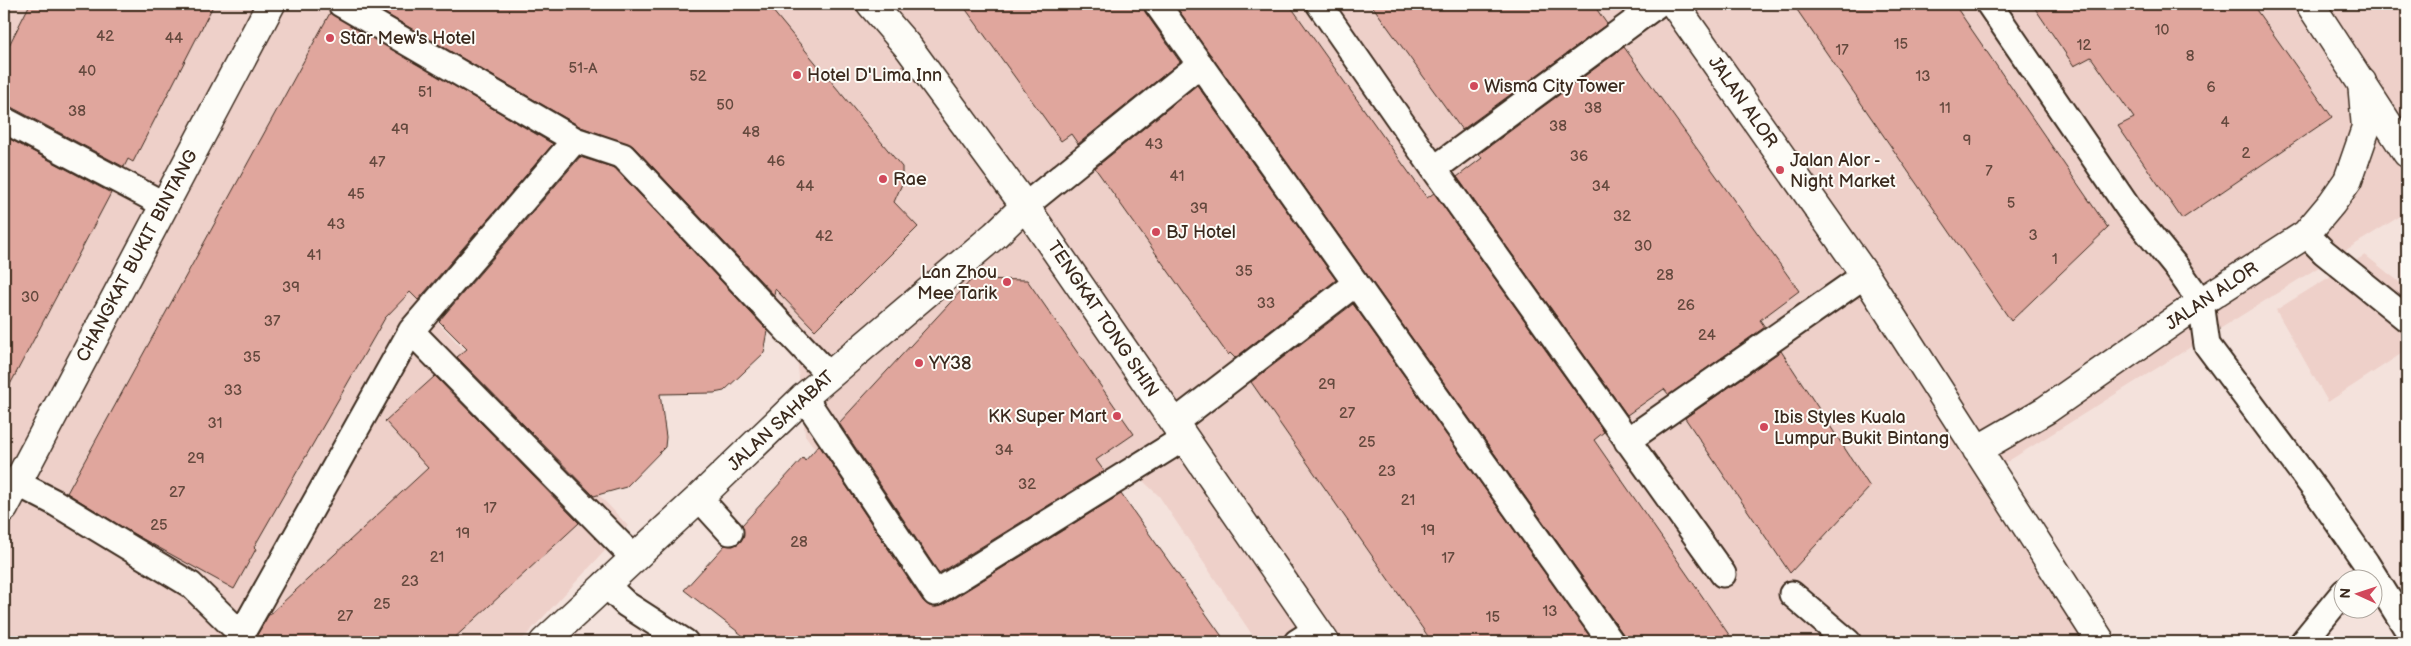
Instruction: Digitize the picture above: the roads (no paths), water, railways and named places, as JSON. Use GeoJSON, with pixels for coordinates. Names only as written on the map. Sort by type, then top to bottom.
{"type":"FeatureCollection","features":[{"type":"Feature","properties":{"kind":"street","name":"CHANGKAT BUKIT BINTANG"},"geometry":{"type":"LineString","coordinates":[[8,499],[270,4]]}},
{"type":"Feature","properties":{"kind":"street","name":"TENGKAT TONG SHIN"},"geometry":{"type":"LineString","coordinates":[[871,4],[909,48],[1024,206],[1179,430],[1313,638]]}},
{"type":"Feature","properties":{"kind":"street","name":"JALAN ALOR"},"geometry":{"type":"LineString","coordinates":[[1674,4],[1865,275],[2101,642]]}},
{"type":"Feature","properties":{"kind":"street"},"geometry":{"type":"LineString","coordinates":[[2310,4],[2407,154]]}},
{"type":"Feature","properties":{"kind":"street","name":"JALAN ALOR"},"geometry":{"type":"LineString","coordinates":[[1976,450],[2046,410],[2201,302],[2306,234],[2348,180],[2366,128],[2362,82]]}},
{"type":"Feature","properties":{"kind":"street","name":"JALAN SAHABAT"},"geometry":{"type":"LineString","coordinates":[[544,642],[700,498],[804,397],[995,235],[1024,206]]}},
{"type":"Feature","properties":{"kind":"lane"},"geometry":{"type":"LineString","coordinates":[[341,4],[568,129],[623,156],[829,375]]}},
{"type":"Feature","properties":{"kind":"lane"},"geometry":{"type":"LineString","coordinates":[[1157,4],[1611,642]]}},
{"type":"Feature","properties":{"kind":"lane"},"geometry":{"type":"LineString","coordinates":[[1320,4],[1434,170],[1723,574]]}},
{"type":"Feature","properties":{"kind":"lane"},"geometry":{"type":"LineString","coordinates":[[1434,170],[1658,4]]}},
{"type":"Feature","properties":{"kind":"lane"},"geometry":{"type":"LineString","coordinates":[[1990,4],[2129,209],[2201,302],[2207,345],[2316,491],[2358,568]]}},
{"type":"Feature","properties":{"kind":"lane"},"geometry":{"type":"LineString","coordinates":[[1024,206],[1200,64]]}},
{"type":"Feature","properties":{"kind":"lane"},"geometry":{"type":"LineString","coordinates":[[4,120],[165,205]]}},
{"type":"Feature","properties":{"kind":"lane"},"geometry":{"type":"LineString","coordinates":[[8,499],[54,502],[191,585],[239,638],[411,330],[568,129]]}},
{"type":"Feature","properties":{"kind":"lane"},"geometry":{"type":"LineString","coordinates":[[2306,234],[2324,252],[2407,319]]}},
{"type":"Feature","properties":{"kind":"lane"},"geometry":{"type":"LineString","coordinates":[[1627,441],[1865,275]]}},
{"type":"Feature","properties":{"kind":"lane"},"geometry":{"type":"LineString","coordinates":[[804,397],[935,593],[1179,430],[1356,283]]}},
{"type":"Feature","properties":{"kind":"lane"},"geometry":{"type":"LineString","coordinates":[[411,330],[634,558]]}},
{"type":"Feature","properties":{"kind":"lane"},"geometry":{"type":"LineString","coordinates":[[700,498],[730,532]]}},
{"type":"Feature","properties":{"kind":"lane"},"geometry":{"type":"LineString","coordinates":[[605,584],[626,604],[682,641]]}},
{"type":"Feature","properties":{"kind":"lane"},"geometry":{"type":"LineString","coordinates":[[1792,594],[1848,642]]}},
{"type":"Feature","properties":{"kind":"lane"},"geometry":{"type":"LineString","coordinates":[[2384,601],[2407,629]]}},
{"type":"Feature","properties":{"kind":"lane"},"geometry":{"type":"LineString","coordinates":[[2302,642],[2334,604]]}},
{"type":"Feature","properties":{"kind":"place","name":"Star Mew's Hotel"},"geometry":{"type":"Point","coordinates":[330,38]}},
{"type":"Feature","properties":{"kind":"place","name":"Hotel D'Lima Inn"},"geometry":{"type":"Point","coordinates":[797,75]}},
{"type":"Feature","properties":{"kind":"place","name":"Wisma City Tower"},"geometry":{"type":"Point","coordinates":[1474,86]}},
{"type":"Feature","properties":{"kind":"place","name":"Jalan Alor - Night Market"},"geometry":{"type":"Point","coordinates":[1780,170]}},
{"type":"Feature","properties":{"kind":"place","name":"Rae"},"geometry":{"type":"Point","coordinates":[883,179]}},
{"type":"Feature","properties":{"kind":"place","name":"BJ Hotel"},"geometry":{"type":"Point","coordinates":[1156,232]}},
{"type":"Feature","properties":{"kind":"place","name":"Lan Zhou Mee Tarik"},"geometry":{"type":"Point","coordinates":[1007,282]}},
{"type":"Feature","properties":{"kind":"place","name":"YY38"},"geometry":{"type":"Point","coordinates":[919,363]}},
{"type":"Feature","properties":{"kind":"place","name":"KK Super Mart"},"geometry":{"type":"Point","coordinates":[1117,416]}},
{"type":"Feature","properties":{"kind":"place","name":"Ibis Styles Kuala Lumpur Bukit Bintang"},"geometry":{"type":"Point","coordinates":[1764,427]}}]}
